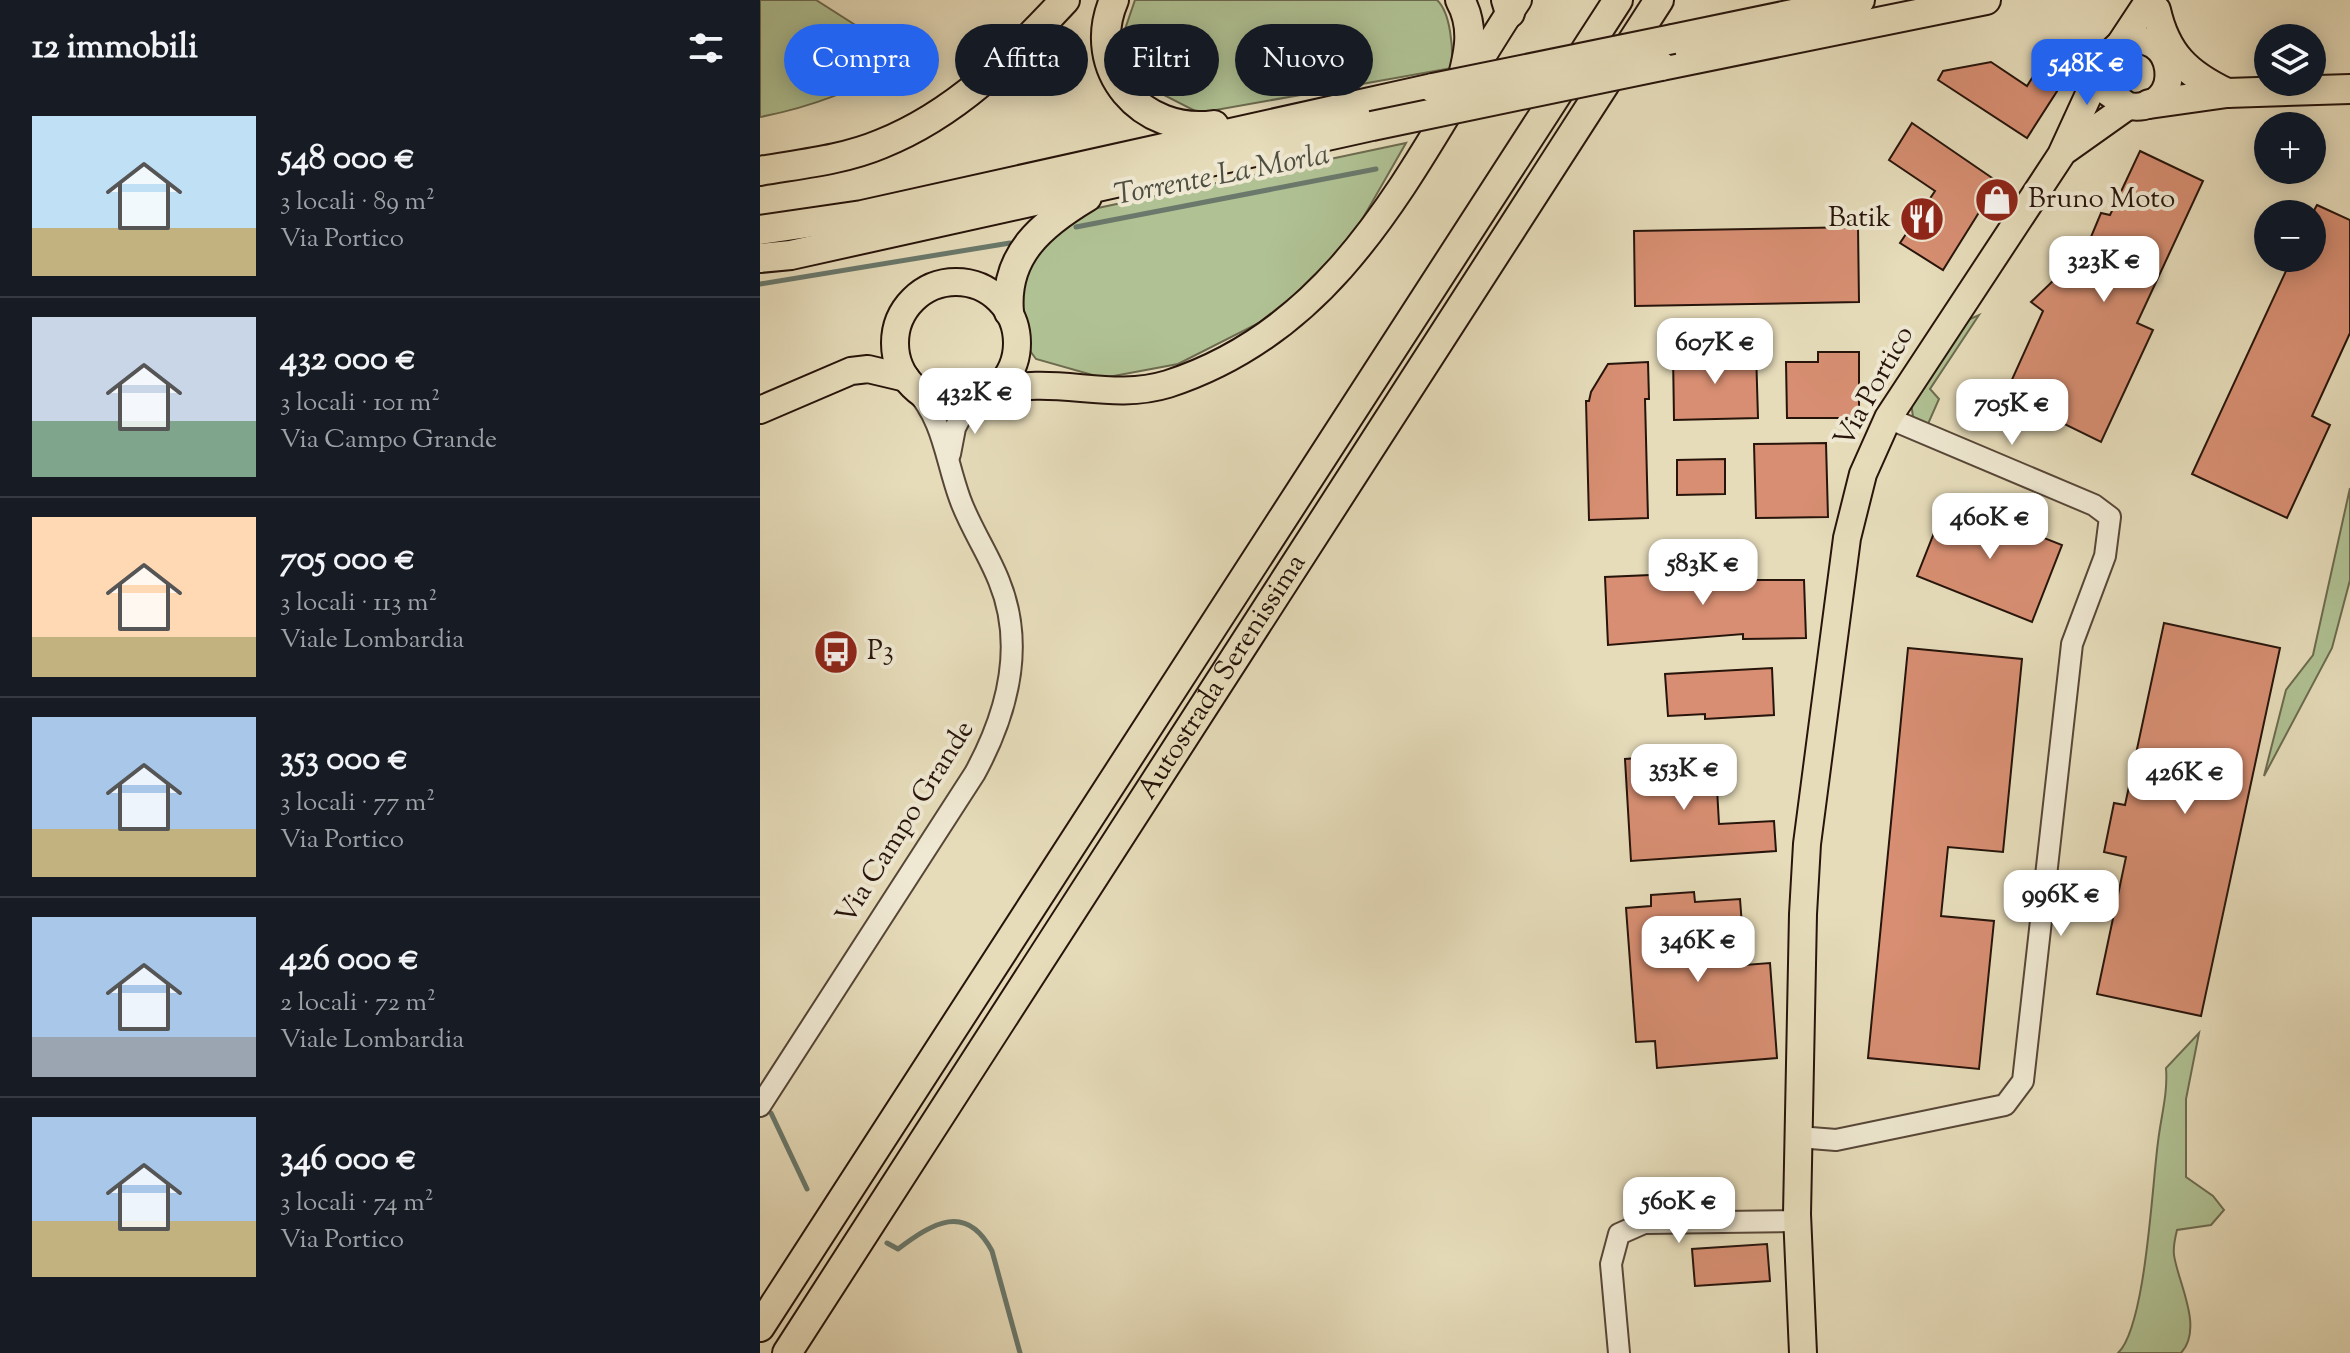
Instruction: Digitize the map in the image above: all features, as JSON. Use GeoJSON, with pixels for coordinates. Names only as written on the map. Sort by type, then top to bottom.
{"type":"FeatureCollection","features":[{"type":"Feature","properties":{"kind":"highway"},"geometry":{"type":"LineString","coordinates":[[760,171],[852,154],[909,131],[984,81],[1065,0]]}},
{"type":"Feature","properties":{"kind":"highway"},"geometry":{"type":"LineString","coordinates":[[1114,0],[1107,32],[1109,62],[1121,89],[1158,119],[1197,127],[1270,116],[1302,118]]}},
{"type":"Feature","properties":{"kind":"highway"},"geometry":{"type":"LineString","coordinates":[[1446,89],[1470,46],[1467,15],[1460,0]]}},
{"type":"Feature","properties":{"kind":"highway","name":"Autostrada Serenissima"},"geometry":{"type":"LineString","coordinates":[[760,1327],[1618,0]]}},
{"type":"Feature","properties":{"kind":"highway","name":"Autostrada Serenissima"},"geometry":{"type":"LineString","coordinates":[[787,1353],[1659,0]]}},
{"type":"Feature","properties":{"kind":"highway"},"geometry":{"type":"LineString","coordinates":[[760,258],[791,255],[1372,126],[1986,0]]}},
{"type":"Feature","properties":{"kind":"highway"},"geometry":{"type":"LineString","coordinates":[[760,230],[862,215],[1381,99],[1446,89],[1846,2]]}},
{"type":"Feature","properties":{"kind":"highway"},"geometry":{"type":"LineString","coordinates":[[2156,3],[2161,34],[2176,59],[2192,74],[2227,93]]}},
{"type":"Feature","properties":{"kind":"highway"},"geometry":{"type":"LineString","coordinates":[[2161,56],[2193,86],[2227,93]]}},
{"type":"Feature","properties":{"kind":"highway"},"geometry":{"type":"LineString","coordinates":[[2138,105],[2227,93],[2350,89]]}},
{"type":"Feature","properties":{"kind":"highway"},"geometry":{"type":"LineString","coordinates":[[1009,312],[1011,279],[1023,248],[1056,215],[1105,186]]}},
{"type":"Feature","properties":{"kind":"main road","name":"Via Portico"},"geometry":{"type":"LineString","coordinates":[[1803,1353],[1797,1214],[1807,844],[1847,538],[1863,474],[1888,418],[2061,155],[2106,57],[2156,3]]}},
{"type":"Feature","properties":{"kind":"main road","name":"Via Portico"},"geometry":{"type":"LineString","coordinates":[[2061,155],[2166,89],[2156,3]]}},
{"type":"Feature","properties":{"kind":"main road"},"geometry":{"type":"LineString","coordinates":[[760,410],[851,371],[868,369],[910,383],[945,403],[979,398],[1027,384],[1068,385],[1112,392],[1166,384],[1220,363],[1281,326],[1319,295],[1347,264],[1446,89],[1511,4]]}},
{"type":"Feature","properties":{"kind":"main road"},"geometry":{"type":"LineString","coordinates":[[2120,44],[2135,39],[2161,56]]}},
{"type":"Feature","properties":{"kind":"main road"},"geometry":{"type":"LineString","coordinates":[[2102,68],[2106,91],[2138,105]]}},
{"type":"Feature","properties":{"kind":"main road"},"geometry":{"type":"LineString","coordinates":[[910,383],[896,351],[895,337],[905,309],[926,289],[939,284],[968,283],[995,295],[1009,312],[1017,342],[1039,371],[1068,385]]}},
{"type":"Feature","properties":{"kind":"main road"},"geometry":{"type":"LineString","coordinates":[[979,398],[1010,372],[1017,342]]}},
{"type":"Feature","properties":{"kind":"street","name":"Via Campo Grande"},"geometry":{"type":"LineString","coordinates":[[760,1106],[975,773],[998,727],[1005,704],[1012,658],[1010,618],[1001,585],[961,501],[935,415],[910,383]]}},
{"type":"Feature","properties":{"kind":"street"},"geometry":{"type":"LineString","coordinates":[[949,458],[952,436],[979,398]]}},
{"type":"Feature","properties":{"kind":"street"},"geometry":{"type":"LineString","coordinates":[[1798,1137],[1836,1140],[2005,1105],[2023,1081],[2072,644],[2105,556],[2110,517],[2094,505],[1888,418]]}},
{"type":"Feature","properties":{"kind":"street"},"geometry":{"type":"LineString","coordinates":[[1619,1353],[1611,1264],[1619,1234],[1644,1223],[1793,1221],[1797,1214]]}},
{"type":"Feature","properties":{"kind":"green space"},"geometry":{"type":"Polygon","coordinates":[[[760,0],[816,0],[854,24],[784,24],[784,96],[834,96],[760,117],[760,0]]]}},
{"type":"Feature","properties":{"kind":"green space"},"geometry":{"type":"Polygon","coordinates":[[[1135,0],[1437,0],[1448,22],[1452,68],[1373,82],[1373,24],[1235,24],[1235,96],[1295,96],[1199,113],[1166,96],[1219,96],[1219,24],[1127,24],[1135,0]]]}},
{"type":"Feature","properties":{"kind":"green space"},"geometry":{"type":"Polygon","coordinates":[[[1406,143],[1351,239],[1294,295],[1259,323],[1178,364],[1103,378],[1036,359],[1028,348],[1015,299],[1038,239],[1093,209],[1406,143]]]}},
{"type":"Feature","properties":{"kind":"green space"},"geometry":{"type":"Polygon","coordinates":[[[1979,315],[1930,389],[1939,399],[1928,424],[1913,417],[1911,402],[1963,322],[1979,315]]]}},
{"type":"Feature","properties":{"kind":"green space"},"geometry":{"type":"Polygon","coordinates":[[[2350,488],[2350,580],[2332,648],[2264,776],[2286,690],[2313,655],[2350,488]]]}},
{"type":"Feature","properties":{"kind":"green space"},"geometry":{"type":"Polygon","coordinates":[[[2199,1033],[2186,1099],[2186,1177],[2213,1196],[2224,1210],[2211,1225],[2177,1230],[2174,1255],[2190,1318],[2187,1343],[2181,1353],[2118,1353],[2128,1338],[2141,1286],[2166,1068],[2199,1033]]]}},
{"type":"Feature","properties":{"kind":"building"},"geometry":{"type":"Polygon","coordinates":[[[2046,56],[2070,71],[2027,138],[1938,80],[1943,71],[1991,62],[2027,86],[2046,56]]]}},
{"type":"Feature","properties":{"kind":"building"},"geometry":{"type":"Polygon","coordinates":[[[1912,123],[1998,182],[1943,270],[1900,243],[1935,191],[1889,160],[1912,123]]]}},
{"type":"Feature","properties":{"kind":"building"},"geometry":{"type":"Polygon","coordinates":[[[2140,151],[2203,181],[2137,323],[2153,330],[2101,442],[2005,395],[2043,311],[2031,302],[2086,249],[2101,213],[2110,215],[2140,151]]]}},
{"type":"Feature","properties":{"kind":"building"},"geometry":{"type":"Polygon","coordinates":[[[2326,209],[2350,220],[2350,333],[2312,416],[2330,425],[2287,518],[2192,474],[2286,272],[2326,272],[2326,209]]]}},
{"type":"Feature","properties":{"kind":"building"},"geometry":{"type":"Polygon","coordinates":[[[1858,227],[1859,302],[1635,306],[1634,231],[1858,227]]]}},
{"type":"Feature","properties":{"kind":"building"},"geometry":{"type":"Polygon","coordinates":[[[1756,351],[1758,418],[1674,420],[1673,353],[1756,351]]]}},
{"type":"Feature","properties":{"kind":"building"},"geometry":{"type":"Polygon","coordinates":[[[1818,352],[1859,352],[1859,418],[1787,418],[1786,362],[1818,362],[1818,352]]]}},
{"type":"Feature","properties":{"kind":"building"},"geometry":{"type":"Polygon","coordinates":[[[1648,362],[1649,399],[1645,399],[1648,518],[1589,520],[1586,401],[1589,401],[1608,364],[1648,362]]]}},
{"type":"Feature","properties":{"kind":"building"},"geometry":{"type":"Polygon","coordinates":[[[1826,443],[1828,517],[1756,518],[1754,444],[1826,443]]]}},
{"type":"Feature","properties":{"kind":"building"},"geometry":{"type":"Polygon","coordinates":[[[1725,459],[1725,494],[1677,495],[1677,460],[1725,459]]]}},
{"type":"Feature","properties":{"kind":"building"},"geometry":{"type":"Polygon","coordinates":[[[1947,500],[2062,545],[2032,622],[1917,576],[1947,500]]]}},
{"type":"Feature","properties":{"kind":"building"},"geometry":{"type":"Polygon","coordinates":[[[1742,571],[1742,580],[1804,580],[1806,638],[1743,639],[1743,634],[1608,645],[1605,577],[1742,571]]]}},
{"type":"Feature","properties":{"kind":"building"},"geometry":{"type":"Polygon","coordinates":[[[2164,623],[2280,648],[2201,1016],[2097,994],[2126,857],[2104,852],[2114,803],[2125,805],[2164,623]]]}},
{"type":"Feature","properties":{"kind":"building"},"geometry":{"type":"Polygon","coordinates":[[[1908,648],[2022,659],[2003,852],[1948,847],[1941,916],[1994,921],[1979,1069],[1868,1058],[1908,648]]]}},
{"type":"Feature","properties":{"kind":"building"},"geometry":{"type":"Polygon","coordinates":[[[1772,668],[1774,715],[1705,719],[1705,714],[1668,716],[1665,674],[1772,668]]]}},
{"type":"Feature","properties":{"kind":"building"},"geometry":{"type":"Polygon","coordinates":[[[1715,753],[1719,824],[1774,821],[1776,851],[1631,861],[1625,759],[1715,753]]]}},
{"type":"Feature","properties":{"kind":"building"},"geometry":{"type":"Polygon","coordinates":[[[1694,892],[1695,902],[1740,899],[1745,965],[1770,963],[1777,1058],[1657,1068],[1655,1041],[1636,1042],[1626,908],[1651,906],[1651,895],[1694,892]]]}},
{"type":"Feature","properties":{"kind":"building"},"geometry":{"type":"Polygon","coordinates":[[[1767,1244],[1770,1281],[1695,1286],[1692,1249],[1767,1244]]]}},
{"type":"Feature","properties":{"kind":"waterway","name":"Torrente La Morla"},"geometry":{"type":"LineString","coordinates":[[1076,227],[1376,169]]}},
{"type":"Feature","properties":{"kind":"waterway","name":"Torrente La Morla"},"geometry":{"type":"LineString","coordinates":[[760,284],[1010,243]]}},
{"type":"Feature","properties":{"kind":"waterway"},"geometry":{"type":"LineString","coordinates":[[771,1113],[807,1189]]}},
{"type":"Feature","properties":{"kind":"waterway"},"geometry":{"type":"LineString","coordinates":[[887,1243],[898,1249],[924,1231],[948,1222],[971,1226],[992,1251],[1020,1353]]}},
{"type":"Feature","properties":{"kind":"place","name":"Bruno Moto"},"geometry":{"type":"Point","coordinates":[1997,200]}},
{"type":"Feature","properties":{"kind":"place","name":"Batik"},"geometry":{"type":"Point","coordinates":[1922,219]}},
{"type":"Feature","properties":{"kind":"place","name":"P3"},"geometry":{"type":"Point","coordinates":[836,652]}}]}
